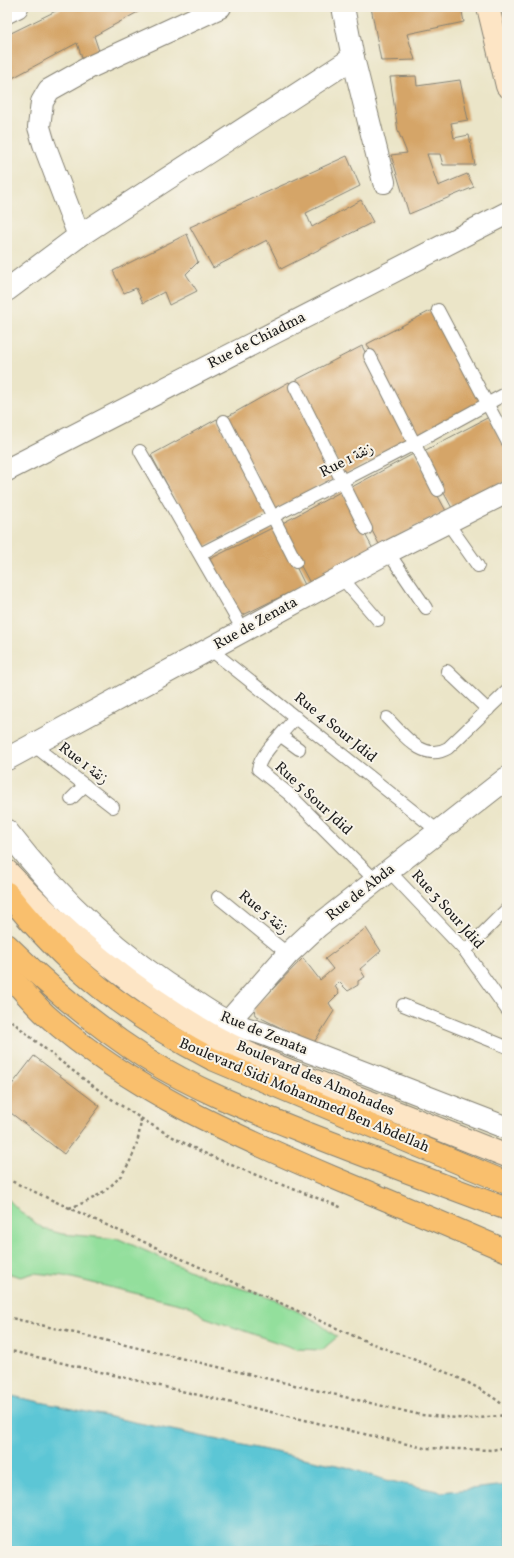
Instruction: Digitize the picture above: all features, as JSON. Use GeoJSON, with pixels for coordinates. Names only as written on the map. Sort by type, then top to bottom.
{"type":"FeatureCollection","features":[{"type":"Feature","properties":{"kind":"main road","name":"Boulevard Sidi Mohammed Ben Abdellah"},"geometry":{"type":"LineString","coordinates":[[7,893],[24,915],[57,950],[92,982],[130,1012],[169,1037],[212,1059],[507,1183]]}},
{"type":"Feature","properties":{"kind":"main road","name":"Boulevard Sidi Mohammed Ben Abdellah"},"geometry":{"type":"LineString","coordinates":[[7,944],[31,969],[68,1002],[107,1032],[148,1060],[191,1084],[236,1105],[507,1209]]}},
{"type":"Feature","properties":{"kind":"main road"},"geometry":{"type":"LineString","coordinates":[[7,960],[31,969]]}},
{"type":"Feature","properties":{"kind":"main road"},"geometry":{"type":"LineString","coordinates":[[7,973],[45,1014],[76,1040],[114,1068],[187,1111],[281,1155],[507,1251]]}},
{"type":"Feature","properties":{"kind":"street"},"geometry":{"type":"LineString","coordinates":[[7,12],[17,7]]}},
{"type":"Feature","properties":{"kind":"street"},"geometry":{"type":"LineString","coordinates":[[79,236],[39,128],[42,102],[49,90],[90,67],[220,7]]}},
{"type":"Feature","properties":{"kind":"street"},"geometry":{"type":"LineString","coordinates":[[344,7],[353,58],[384,182]]}},
{"type":"Feature","properties":{"kind":"street"},"geometry":{"type":"LineString","coordinates":[[488,7],[507,86]]}},
{"type":"Feature","properties":{"kind":"street"},"geometry":{"type":"LineString","coordinates":[[7,290],[79,236],[353,58]]}},
{"type":"Feature","properties":{"kind":"street","name":"Rue de Chiadma"},"geometry":{"type":"LineString","coordinates":[[7,470],[507,213]]}},
{"type":"Feature","properties":{"kind":"street","name":"Rue de Zenata"},"geometry":{"type":"LineString","coordinates":[[7,759],[211,650],[243,630],[388,552],[507,493]]}},
{"type":"Feature","properties":{"kind":"street","name":"Rue de Abda"},"geometry":{"type":"LineString","coordinates":[[228,1022],[288,954],[318,926],[507,778]]}},
{"type":"Feature","properties":{"kind":"street","name":"Rue de Zenata"},"geometry":{"type":"LineString","coordinates":[[7,831],[28,858],[117,948],[167,985],[228,1022],[264,1034],[507,1128]]}},
{"type":"Feature","properties":{"kind":"street","name":"Boulevard des Almohades"},"geometry":{"type":"LineString","coordinates":[[7,871],[38,905],[92,953],[149,996],[209,1033],[273,1065],[507,1156]]}},
{"type":"Feature","properties":{"kind":"lane"},"geometry":{"type":"LineString","coordinates":[[438,310],[507,441]]}},
{"type":"Feature","properties":{"kind":"lane"},"geometry":{"type":"LineString","coordinates":[[370,356],[438,490]]}},
{"type":"Feature","properties":{"kind":"lane"},"geometry":{"type":"LineString","coordinates":[[296,387],[366,529]]}},
{"type":"Feature","properties":{"kind":"lane","name":"Rue 1 زنقة"},"geometry":{"type":"LineString","coordinates":[[200,554],[414,444],[507,393]]}},
{"type":"Feature","properties":{"kind":"lane"},"geometry":{"type":"LineString","coordinates":[[224,421],[272,518],[296,562]]}},
{"type":"Feature","properties":{"kind":"lane"},"geometry":{"type":"LineString","coordinates":[[140,451],[243,630]]}},
{"type":"Feature","properties":{"kind":"lane"},"geometry":{"type":"LineString","coordinates":[[447,522],[478,566]]}},
{"type":"Feature","properties":{"kind":"lane"},"geometry":{"type":"LineString","coordinates":[[388,552],[426,608]]}},
{"type":"Feature","properties":{"kind":"lane"},"geometry":{"type":"LineString","coordinates":[[342,577],[378,620]]}},
{"type":"Feature","properties":{"kind":"lane","name":"Rue 4 Sour Jdid"},"geometry":{"type":"LineString","coordinates":[[211,650],[438,831]]}},
{"type":"Feature","properties":{"kind":"lane"},"geometry":{"type":"LineString","coordinates":[[447,671],[488,710]]}},
{"type":"Feature","properties":{"kind":"lane"},"geometry":{"type":"LineString","coordinates":[[387,718],[406,738],[420,749],[433,753],[440,753],[448,748],[507,691]]}},
{"type":"Feature","properties":{"kind":"lane","name":"Rue 5 Sour Jdid"},"geometry":{"type":"LineString","coordinates":[[296,717],[259,763],[258,769],[382,875]]}},
{"type":"Feature","properties":{"kind":"lane"},"geometry":{"type":"LineString","coordinates":[[281,736],[299,749]]}},
{"type":"Feature","properties":{"kind":"lane","name":"Rue 1 زنقة"},"geometry":{"type":"LineString","coordinates":[[33,746],[113,807]]}},
{"type":"Feature","properties":{"kind":"lane"},"geometry":{"type":"LineString","coordinates":[[70,799],[85,786]]}},
{"type":"Feature","properties":{"kind":"lane","name":"Rue 3 Sour Jdid"},"geometry":{"type":"LineString","coordinates":[[382,875],[465,951],[507,1010]]}},
{"type":"Feature","properties":{"kind":"lane","name":"Rue 5 زنقة"},"geometry":{"type":"LineString","coordinates":[[218,897],[288,954]]}},
{"type":"Feature","properties":{"kind":"lane"},"geometry":{"type":"LineString","coordinates":[[465,951],[507,909]]}},
{"type":"Feature","properties":{"kind":"lane"},"geometry":{"type":"LineString","coordinates":[[403,1005],[507,1047]]}},
{"type":"Feature","properties":{"kind":"path"},"geometry":{"type":"LineString","coordinates":[[69,1208],[86,1202],[101,1194],[115,1183],[126,1169],[134,1153],[140,1136],[141,1119]]}},
{"type":"Feature","properties":{"kind":"path"},"geometry":{"type":"LineString","coordinates":[[7,1179],[357,1337],[460,1379],[480,1389],[507,1408]]}},
{"type":"Feature","properties":{"kind":"path"},"geometry":{"type":"LineString","coordinates":[[7,1317],[421,1415],[469,1419],[507,1415]]}},
{"type":"Feature","properties":{"kind":"path"},"geometry":{"type":"LineString","coordinates":[[7,1350],[424,1448],[492,1450],[507,1447]]}},
{"type":"Feature","properties":{"kind":"green space"},"geometry":{"type":"Polygon","coordinates":[[[7,1198],[24,1215],[44,1229],[62,1234],[119,1239],[202,1276],[280,1302],[316,1321],[337,1337],[322,1350],[296,1349],[204,1317],[192,1307],[64,1276],[34,1273],[21,1277],[7,1273],[7,1198]]]}},
{"type":"Feature","properties":{"kind":"water"},"geometry":{"type":"Polygon","coordinates":[[[7,1395],[346,1467],[386,1480],[442,1492],[507,1485],[507,1551],[7,1551],[7,1395]]]}},
{"type":"Feature","properties":{"kind":"building"},"geometry":{"type":"Polygon","coordinates":[[[64,7],[147,7],[94,36],[101,57],[84,64],[77,43],[7,81],[7,35],[64,7]]]}},
{"type":"Feature","properties":{"kind":"building"},"geometry":{"type":"Polygon","coordinates":[[[371,7],[461,7],[464,22],[407,34],[415,60],[381,61],[371,7]]]}},
{"type":"Feature","properties":{"kind":"building"},"geometry":{"type":"Polygon","coordinates":[[[416,76],[417,86],[460,80],[468,120],[451,123],[454,138],[469,135],[475,165],[443,165],[440,154],[427,154],[438,186],[467,174],[474,187],[409,214],[391,155],[407,153],[398,131],[390,77],[416,76]]]}},
{"type":"Feature","properties":{"kind":"building"},"geometry":{"type":"Polygon","coordinates":[[[347,156],[360,186],[306,213],[312,227],[361,200],[373,222],[281,269],[267,240],[213,268],[190,227],[347,156]]]}},
{"type":"Feature","properties":{"kind":"building"},"geometry":{"type":"Polygon","coordinates":[[[187,234],[198,262],[186,274],[197,291],[169,305],[164,292],[143,303],[136,288],[124,293],[113,271],[187,234]]]}},
{"type":"Feature","properties":{"kind":"building"},"geometry":{"type":"Polygon","coordinates":[[[434,309],[483,403],[416,438],[367,344],[434,309]]]}},
{"type":"Feature","properties":{"kind":"building"},"geometry":{"type":"Polygon","coordinates":[[[362,346],[411,440],[344,475],[294,381],[362,346]]]}},
{"type":"Feature","properties":{"kind":"building"},"geometry":{"type":"Polygon","coordinates":[[[289,382],[339,476],[275,511],[225,418],[289,382]]]}},
{"type":"Feature","properties":{"kind":"building"},"geometry":{"type":"Polygon","coordinates":[[[489,417],[507,451],[507,481],[453,510],[422,452],[489,417]]]}},
{"type":"Feature","properties":{"kind":"building"},"geometry":{"type":"Polygon","coordinates":[[[217,419],[268,514],[202,549],[151,455],[217,419]]]}},
{"type":"Feature","properties":{"kind":"building"},"geometry":{"type":"Polygon","coordinates":[[[415,453],[446,511],[380,546],[350,488],[415,453]]]}},
{"type":"Feature","properties":{"kind":"building"},"geometry":{"type":"Polygon","coordinates":[[[342,491],[373,549],[310,583],[279,525],[342,491]]]}},
{"type":"Feature","properties":{"kind":"building"},"geometry":{"type":"Polygon","coordinates":[[[276,526],[305,585],[239,617],[210,559],[276,526]]]}},
{"type":"Feature","properties":{"kind":"building"},"geometry":{"type":"Polygon","coordinates":[[[366,928],[381,951],[360,969],[365,977],[358,981],[358,985],[348,991],[339,982],[335,986],[339,993],[329,1003],[334,1011],[313,1044],[255,1015],[254,1008],[303,958],[320,980],[333,969],[325,959],[366,928]]]}},
{"type":"Feature","properties":{"kind":"building"},"geometry":{"type":"Polygon","coordinates":[[[34,1056],[100,1106],[64,1154],[7,1110],[7,1091],[34,1056]]]}}]}
